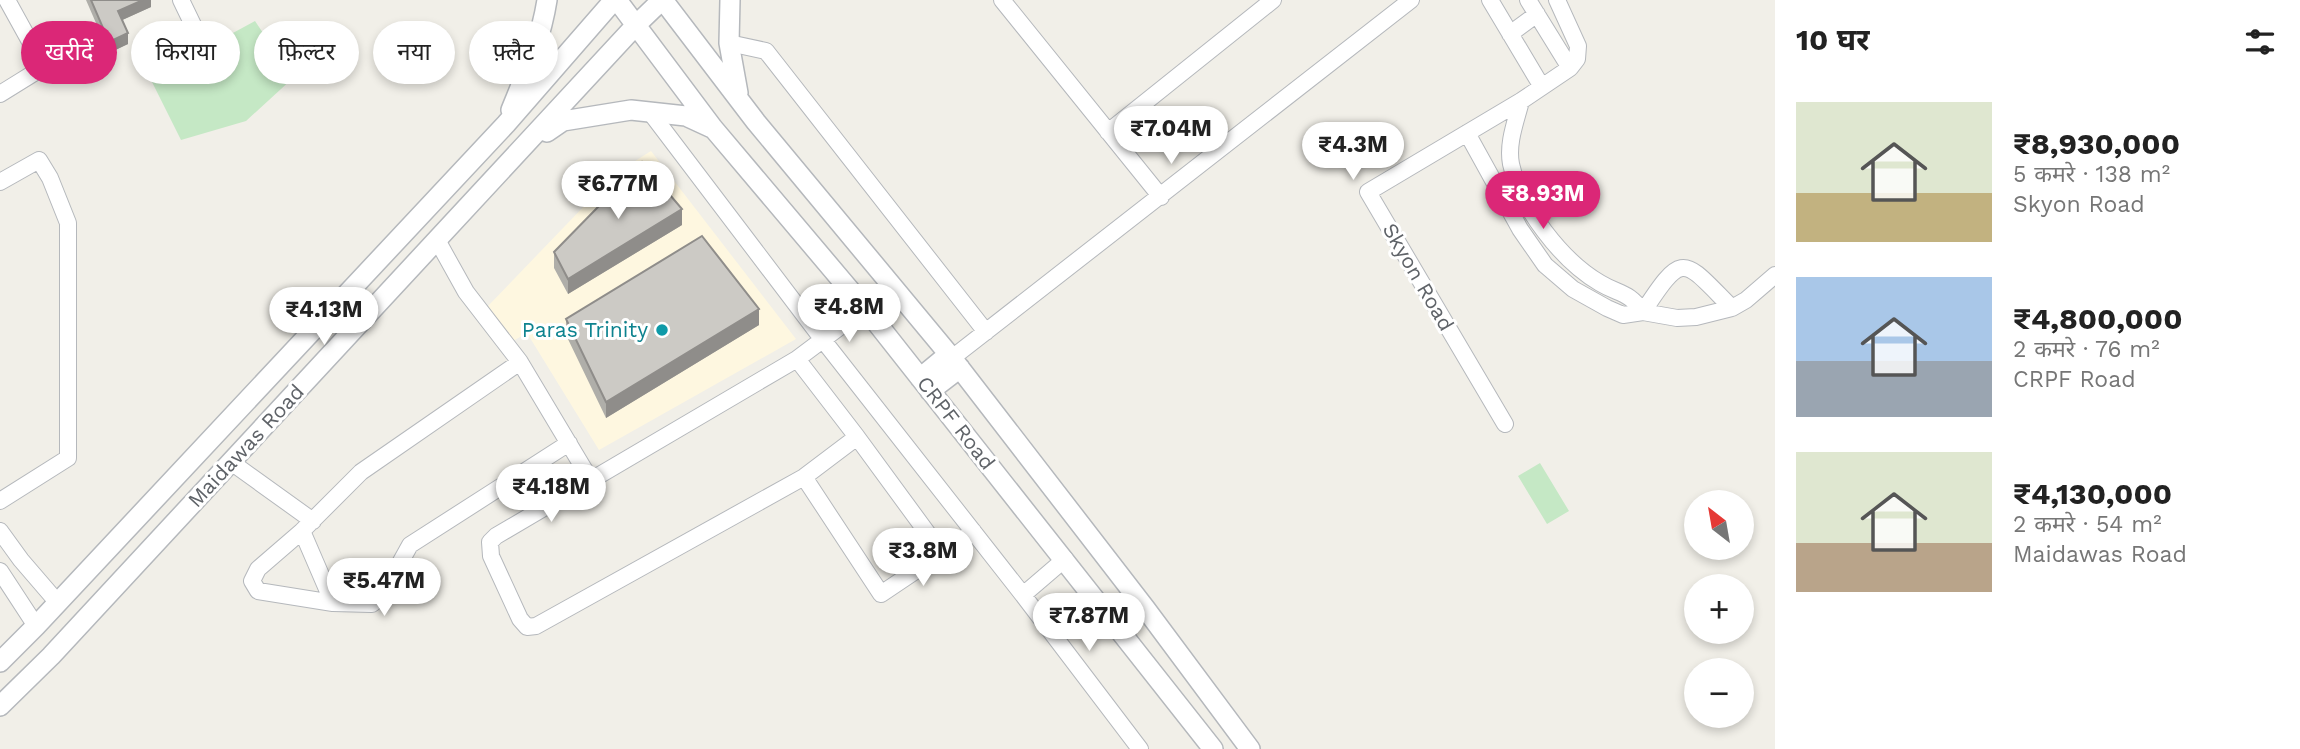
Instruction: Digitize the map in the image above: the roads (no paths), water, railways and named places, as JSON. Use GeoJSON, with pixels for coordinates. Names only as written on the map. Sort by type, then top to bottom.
{"type":"FeatureCollection","features":[{"type":"Feature","properties":{"kind":"street"},"geometry":{"type":"LineString","coordinates":[[7,0],[21,25]]}},
{"type":"Feature","properties":{"kind":"street"},"geometry":{"type":"LineString","coordinates":[[181,0],[191,21]]}},
{"type":"Feature","properties":{"kind":"street"},"geometry":{"type":"LineString","coordinates":[[506,124],[543,29],[547,0]]}},
{"type":"Feature","properties":{"kind":"street","name":"Maidawas Road"},"geometry":{"type":"LineString","coordinates":[[0,662],[506,124],[615,0]]}},
{"type":"Feature","properties":{"kind":"street","name":"CRPF Road"},"geometry":{"type":"LineString","coordinates":[[615,0],[713,128],[865,308],[1213,749]]}},
{"type":"Feature","properties":{"kind":"street"},"geometry":{"type":"LineString","coordinates":[[662,0],[740,100],[953,360],[1250,749]]}},
{"type":"Feature","properties":{"kind":"street","name":"Maidawas Road"},"geometry":{"type":"LineString","coordinates":[[0,706],[51,656],[662,0]]}},
{"type":"Feature","properties":{"kind":"street"},"geometry":{"type":"LineString","coordinates":[[730,0],[729,43],[740,100]]}},
{"type":"Feature","properties":{"kind":"street"},"geometry":{"type":"LineString","coordinates":[[1002,0],[1161,197]]}},
{"type":"Feature","properties":{"kind":"street"},"geometry":{"type":"LineString","coordinates":[[1108,132],[1273,0]]}},
{"type":"Feature","properties":{"kind":"street"},"geometry":{"type":"LineString","coordinates":[[925,384],[986,332],[1411,0]]}},
{"type":"Feature","properties":{"kind":"street"},"geometry":{"type":"LineString","coordinates":[[1490,0],[1542,87]]}},
{"type":"Feature","properties":{"kind":"street"},"geometry":{"type":"LineString","coordinates":[[1510,34],[1533,7],[1570,68],[1577,59],[1578,46],[1557,0]]}},
{"type":"Feature","properties":{"kind":"street"},"geometry":{"type":"LineString","coordinates":[[729,43],[766,51],[986,332]]}},
{"type":"Feature","properties":{"kind":"street","name":"Skyon Road"},"geometry":{"type":"LineString","coordinates":[[1505,424],[1368,192],[1521,101],[1570,68]]}},
{"type":"Feature","properties":{"kind":"street"},"geometry":{"type":"LineString","coordinates":[[0,94],[21,81]]}},
{"type":"Feature","properties":{"kind":"street"},"geometry":{"type":"LineString","coordinates":[[1521,101],[1510,141],[1511,163],[1524,197],[1557,247],[1599,283],[1632,297],[1643,312]]}},
{"type":"Feature","properties":{"kind":"street"},"geometry":{"type":"LineString","coordinates":[[524,147],[563,121],[631,110],[686,116],[713,128]]}},
{"type":"Feature","properties":{"kind":"street"},"geometry":{"type":"LineString","coordinates":[[650,111],[822,340],[1023,595],[1140,749]]}},
{"type":"Feature","properties":{"kind":"street"},"geometry":{"type":"LineString","coordinates":[[1467,133],[1531,247],[1558,278],[1594,302],[1623,315],[1643,312],[1677,318],[1696,317],[1732,308],[1746,300],[1775,275]]}},
{"type":"Feature","properties":{"kind":"street"},"geometry":{"type":"LineString","coordinates":[[0,182],[39,160],[50,178],[68,223],[69,270],[68,458],[0,501]]}},
{"type":"Feature","properties":{"kind":"street"},"geometry":{"type":"LineString","coordinates":[[438,240],[466,292],[520,362],[590,479]]}},
{"type":"Feature","properties":{"kind":"street"},"geometry":{"type":"LineString","coordinates":[[1643,312],[1665,279],[1674,270],[1683,268],[1693,270],[1732,308]]}},
{"type":"Feature","properties":{"kind":"street"},"geometry":{"type":"LineString","coordinates":[[804,316],[845,284]]}},
{"type":"Feature","properties":{"kind":"street"},"geometry":{"type":"LineString","coordinates":[[857,438],[804,477],[536,626],[527,626],[520,618],[491,556],[490,542],[496,536],[797,359],[865,308]]}},
{"type":"Feature","properties":{"kind":"street"},"geometry":{"type":"LineString","coordinates":[[797,359],[942,553]]}},
{"type":"Feature","properties":{"kind":"street"},"geometry":{"type":"LineString","coordinates":[[520,362],[361,472],[307,526],[258,569],[252,581],[258,591],[333,603],[372,604],[384,592],[410,545],[569,443]]}},
{"type":"Feature","properties":{"kind":"street"},"geometry":{"type":"LineString","coordinates":[[231,462],[307,526],[333,603]]}},
{"type":"Feature","properties":{"kind":"street"},"geometry":{"type":"LineString","coordinates":[[804,477],[881,594],[973,531]]}},
{"type":"Feature","properties":{"kind":"street"},"geometry":{"type":"LineString","coordinates":[[0,531],[58,603]]}},
{"type":"Feature","properties":{"kind":"street"},"geometry":{"type":"LineString","coordinates":[[1023,595],[1065,559]]}},
{"type":"Feature","properties":{"kind":"street"},"geometry":{"type":"LineString","coordinates":[[0,571],[36,626]]}},
{"type":"Feature","properties":{"kind":"place","name":"Paras Trinity"},"geometry":{"type":"Point","coordinates":[662,330]}}]}
